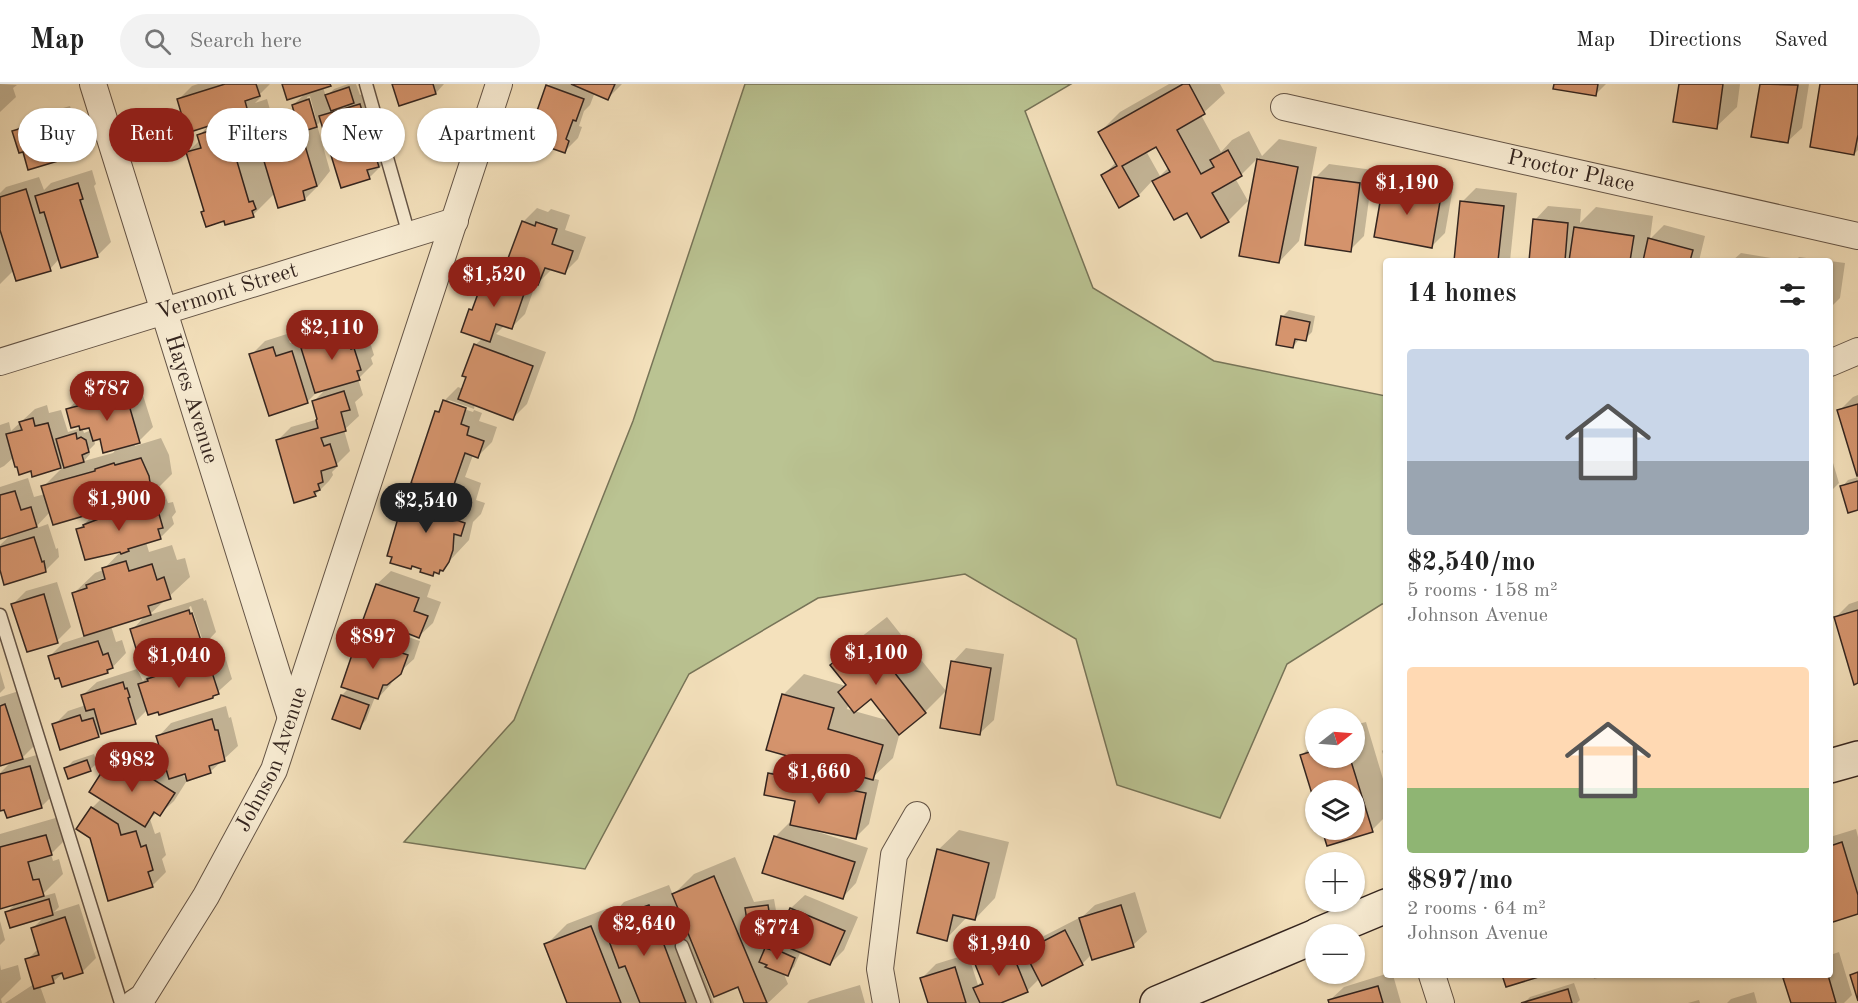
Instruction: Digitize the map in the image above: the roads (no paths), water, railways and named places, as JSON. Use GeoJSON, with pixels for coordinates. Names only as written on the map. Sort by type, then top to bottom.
{"type":"FeatureCollection","features":[{"type":"Feature","properties":{"kind":"street","name":"Hayes Avenue"},"geometry":{"type":"LineString","coordinates":[[93,84],[290,715]]}},
{"type":"Feature","properties":{"kind":"street","name":"Johnson Avenue"},"geometry":{"type":"LineString","coordinates":[[134,1003],[143,997],[212,886],[274,770],[290,715],[500,84]]}},
{"type":"Feature","properties":{"kind":"street","name":"Proctor Place"},"geometry":{"type":"LineString","coordinates":[[1284,107],[1858,236]]}},
{"type":"Feature","properties":{"kind":"street","name":"Vermont Street"},"geometry":{"type":"LineString","coordinates":[[0,362],[455,221]]}},
{"type":"Feature","properties":{"kind":"street"},"geometry":{"type":"LineString","coordinates":[[1833,362],[1858,351]]}},
{"type":"Feature","properties":{"kind":"street"},"geometry":{"type":"LineString","coordinates":[[1833,765],[1858,758]]}},
{"type":"Feature","properties":{"kind":"street"},"geometry":{"type":"LineString","coordinates":[[886,1003],[880,969],[894,855],[917,815]]}},
{"type":"Feature","properties":{"kind":"street"},"geometry":{"type":"LineString","coordinates":[[1343,924],[1383,907]]}},
{"type":"Feature","properties":{"kind":"street"},"geometry":{"type":"LineString","coordinates":[[1157,1003],[1305,940]]}},
{"type":"Feature","properties":{"kind":"street"},"geometry":{"type":"LineString","coordinates":[[1433,978],[1441,1003]]}},
{"type":"Feature","properties":{"kind":"lane"},"geometry":{"type":"LineString","coordinates":[[366,84],[409,235]]}},
{"type":"Feature","properties":{"kind":"lane"},"geometry":{"type":"LineString","coordinates":[[0,615],[121,1003]]}},
{"type":"Feature","properties":{"kind":"lane"},"geometry":{"type":"LineString","coordinates":[[682,945],[704,1003]]}}]}
